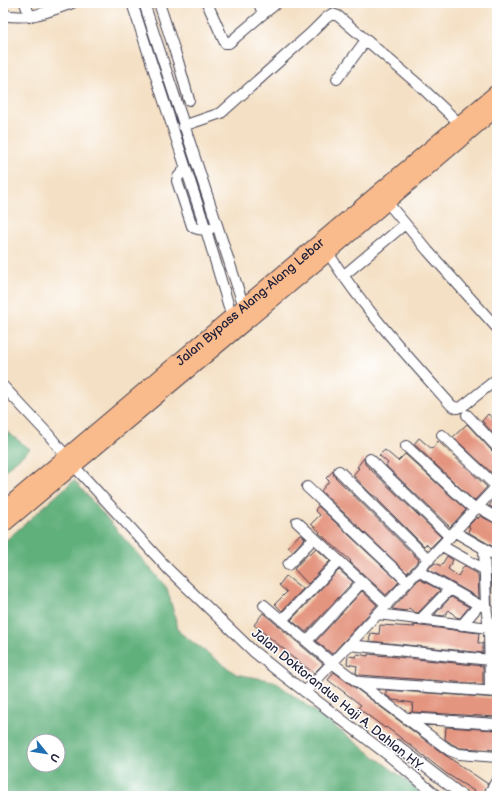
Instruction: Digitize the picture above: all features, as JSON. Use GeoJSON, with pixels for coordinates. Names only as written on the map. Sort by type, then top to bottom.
{"type":"FeatureCollection","features":[{"type":"Feature","properties":{"kind":"highway","name":"Jalan Bypass Alang-Alang Lebar"},"geometry":{"type":"LineString","coordinates":[[3,510],[73,464],[232,317],[497,92]]}},
{"type":"Feature","properties":{"kind":"highway","name":"Jalan Bypass Alang-Alang Lebar"},"geometry":{"type":"LineString","coordinates":[[3,525],[73,464],[328,254],[497,108]]}},
{"type":"Feature","properties":{"kind":"street"},"geometry":{"type":"LineString","coordinates":[[26,3],[30,17]]}},
{"type":"Feature","properties":{"kind":"street"},"geometry":{"type":"LineString","coordinates":[[3,15],[18,18],[30,17],[72,3]]}},
{"type":"Feature","properties":{"kind":"street"},"geometry":{"type":"LineString","coordinates":[[132,3],[206,230],[232,317]]}},
{"type":"Feature","properties":{"kind":"street"},"geometry":{"type":"LineString","coordinates":[[144,3],[244,307]]}},
{"type":"Feature","properties":{"kind":"street"},"geometry":{"type":"LineString","coordinates":[[159,3],[176,53],[189,100]]}},
{"type":"Feature","properties":{"kind":"street"},"geometry":{"type":"LineString","coordinates":[[207,3],[224,42],[227,43],[229,43],[277,3]]}},
{"type":"Feature","properties":{"kind":"street"},"geometry":{"type":"LineString","coordinates":[[260,3],[263,14]]}},
{"type":"Feature","properties":{"kind":"street"},"geometry":{"type":"LineString","coordinates":[[184,126],[221,113],[332,14],[338,16],[366,40],[460,124]]}},
{"type":"Feature","properties":{"kind":"street"},"geometry":{"type":"LineString","coordinates":[[337,79],[366,40]]}},
{"type":"Feature","properties":{"kind":"street"},"geometry":{"type":"LineString","coordinates":[[162,58],[176,53]]}},
{"type":"Feature","properties":{"kind":"street"},"geometry":{"type":"LineString","coordinates":[[387,202],[497,328]]}},
{"type":"Feature","properties":{"kind":"street"},"geometry":{"type":"LineString","coordinates":[[343,276],[405,224]]}},
{"type":"Feature","properties":{"kind":"street"},"geometry":{"type":"LineString","coordinates":[[206,230],[218,228]]}},
{"type":"Feature","properties":{"kind":"street"},"geometry":{"type":"LineString","coordinates":[[328,254],[351,287],[405,354],[452,406],[458,408],[463,406],[497,378]]}},
{"type":"Feature","properties":{"kind":"street","name":"Jalan Doktorandus Haji A. Dahlan HY."},"geometry":{"type":"LineString","coordinates":[[3,386],[169,570],[253,651],[388,755],[437,796]]}},
{"type":"Feature","properties":{"kind":"street"},"geometry":{"type":"LineString","coordinates":[[467,415],[497,446]]}},
{"type":"Feature","properties":{"kind":"street"},"geometry":{"type":"LineString","coordinates":[[305,692],[497,486],[442,436]]}},
{"type":"Feature","properties":{"kind":"street"},"geometry":{"type":"LineString","coordinates":[[406,446],[476,508],[497,518]]}},
{"type":"Feature","properties":{"kind":"street"},"geometry":{"type":"LineString","coordinates":[[370,459],[452,534],[484,548],[497,556]]}},
{"type":"Feature","properties":{"kind":"street"},"geometry":{"type":"LineString","coordinates":[[338,471],[429,560]]}},
{"type":"Feature","properties":{"kind":"street"},"geometry":{"type":"LineString","coordinates":[[307,487],[408,582]]}},
{"type":"Feature","properties":{"kind":"street"},"geometry":{"type":"LineString","coordinates":[[297,522],[387,605]]}},
{"type":"Feature","properties":{"kind":"street"},"geometry":{"type":"LineString","coordinates":[[288,565],[314,538]]}},
{"type":"Feature","properties":{"kind":"street"},"geometry":{"type":"LineString","coordinates":[[442,546],[485,570]]}},
{"type":"Feature","properties":{"kind":"street"},"geometry":{"type":"LineString","coordinates":[[359,682],[494,691],[490,660],[489,628],[483,606],[486,580],[484,548]]}},
{"type":"Feature","properties":{"kind":"street"},"geometry":{"type":"LineString","coordinates":[[282,620],[339,561]]}},
{"type":"Feature","properties":{"kind":"street"},"geometry":{"type":"LineString","coordinates":[[418,571],[483,606]]}},
{"type":"Feature","properties":{"kind":"street"},"geometry":{"type":"LineString","coordinates":[[307,641],[362,582]]}},
{"type":"Feature","properties":{"kind":"street"},"geometry":{"type":"LineString","coordinates":[[421,619],[450,589]]}},
{"type":"Feature","properties":{"kind":"street"},"geometry":{"type":"LineString","coordinates":[[264,605],[332,663],[408,718],[449,750],[459,754],[497,757]]}},
{"type":"Feature","properties":{"kind":"street"},"geometry":{"type":"LineString","coordinates":[[462,625],[483,606]]}},
{"type":"Feature","properties":{"kind":"street"},"geometry":{"type":"LineString","coordinates":[[378,614],[489,628]]}},
{"type":"Feature","properties":{"kind":"street"},"geometry":{"type":"LineString","coordinates":[[349,645],[490,660]]}},
{"type":"Feature","properties":{"kind":"street"},"geometry":{"type":"LineString","coordinates":[[408,718],[497,724]]}},
{"type":"Feature","properties":{"kind":"street"},"geometry":{"type":"LineString","coordinates":[[397,745],[463,796]]}},
{"type":"Feature","properties":{"kind":"street"},"geometry":{"type":"LineString","coordinates":[[488,796],[497,781]]}},
{"type":"Feature","properties":{"kind":"green space"},"geometry":{"type":"Polygon","coordinates":[[[3,429],[30,449],[3,472],[3,429]]]}},
{"type":"Feature","properties":{"kind":"green space"},"geometry":{"type":"Polygon","coordinates":[[[74,480],[167,588],[179,632],[236,674],[274,681],[427,796],[3,796],[3,543],[74,480]]]}},
{"type":"Feature","properties":{"kind":"building"},"geometry":{"type":"Polygon","coordinates":[[[488,414],[497,422],[497,438],[482,421],[488,414]]]}},
{"type":"Feature","properties":{"kind":"building"},"geometry":{"type":"Polygon","coordinates":[[[467,424],[492,451],[497,453],[496,477],[453,437],[467,424]]]}},
{"type":"Feature","properties":{"kind":"building"},"geometry":{"type":"Polygon","coordinates":[[[419,438],[432,449],[438,441],[487,487],[474,501],[414,444],[419,438]]]}},
{"type":"Feature","properties":{"kind":"building"},"geometry":{"type":"Polygon","coordinates":[[[385,450],[398,461],[405,454],[466,510],[450,527],[386,466],[388,463],[379,455],[385,450]]]}},
{"type":"Feature","properties":{"kind":"building"},"geometry":{"type":"Polygon","coordinates":[[[364,458],[365,464],[441,537],[430,548],[426,544],[424,546],[378,500],[379,499],[371,494],[353,475],[359,468],[357,467],[364,458]]]}},
{"type":"Feature","properties":{"kind":"building"},"geometry":{"type":"Polygon","coordinates":[[[333,471],[334,476],[419,560],[407,573],[321,491],[329,481],[326,478],[333,471]]]}},
{"type":"Feature","properties":{"kind":"building"},"geometry":{"type":"Polygon","coordinates":[[[493,500],[497,502],[497,510],[489,506],[493,500]]]}},
{"type":"Feature","properties":{"kind":"building"},"geometry":{"type":"Polygon","coordinates":[[[318,506],[399,582],[386,595],[311,524],[320,515],[315,510],[318,506]]]}},
{"type":"Feature","properties":{"kind":"building"},"geometry":{"type":"Polygon","coordinates":[[[480,516],[497,524],[497,549],[468,532],[470,527],[468,526],[480,516]]]}},
{"type":"Feature","properties":{"kind":"building"},"geometry":{"type":"Polygon","coordinates":[[[300,534],[305,538],[293,551],[288,547],[300,534]]]}},
{"type":"Feature","properties":{"kind":"building"},"geometry":{"type":"Polygon","coordinates":[[[316,548],[330,561],[308,584],[294,569],[316,548]]]}},
{"type":"Feature","properties":{"kind":"building"},"geometry":{"type":"Polygon","coordinates":[[[447,556],[453,560],[448,569],[458,576],[464,566],[478,574],[479,598],[428,569],[435,563],[441,566],[447,556]]]}},
{"type":"Feature","properties":{"kind":"building"},"geometry":{"type":"Polygon","coordinates":[[[491,564],[497,564],[497,607],[493,607],[492,605],[491,564]]]}},
{"type":"Feature","properties":{"kind":"building"},"geometry":{"type":"Polygon","coordinates":[[[339,570],[353,582],[306,632],[291,620],[339,570]]]}},
{"type":"Feature","properties":{"kind":"building"},"geometry":{"type":"Polygon","coordinates":[[[286,576],[303,589],[282,611],[275,604],[287,592],[279,585],[286,576]]]}},
{"type":"Feature","properties":{"kind":"building"},"geometry":{"type":"Polygon","coordinates":[[[419,579],[440,590],[418,613],[409,608],[406,611],[392,609],[419,579]]]}},
{"type":"Feature","properties":{"kind":"building"},"geometry":{"type":"Polygon","coordinates":[[[362,591],[377,605],[332,654],[316,641],[362,591]]]}},
{"type":"Feature","properties":{"kind":"building"},"geometry":{"type":"Polygon","coordinates":[[[451,597],[469,607],[460,618],[456,617],[449,610],[444,616],[436,615],[435,614],[451,597]]]}},
{"type":"Feature","properties":{"kind":"building"},"geometry":{"type":"Polygon","coordinates":[[[263,613],[323,664],[314,673],[285,652],[286,651],[254,625],[263,613]]]}},
{"type":"Feature","properties":{"kind":"building"},"geometry":{"type":"Polygon","coordinates":[[[380,625],[415,627],[413,625],[479,633],[478,643],[483,643],[483,653],[369,641],[371,633],[379,634],[380,625]]]}},
{"type":"Feature","properties":{"kind":"building"},"geometry":{"type":"Polygon","coordinates":[[[357,654],[483,666],[483,684],[359,675],[356,673],[357,666],[347,664],[348,656],[356,657],[357,654]]]}},
{"type":"Feature","properties":{"kind":"building"},"geometry":{"type":"Polygon","coordinates":[[[334,672],[445,755],[488,784],[482,796],[447,774],[397,735],[358,708],[361,705],[328,680],[334,672]]]}},
{"type":"Feature","properties":{"kind":"building"},"geometry":{"type":"Polygon","coordinates":[[[386,690],[497,698],[497,717],[412,712],[413,703],[393,700],[386,695],[386,690]]]}},
{"type":"Feature","properties":{"kind":"building"},"geometry":{"type":"Polygon","coordinates":[[[446,727],[497,730],[497,750],[460,748],[445,739],[446,727]]]}}]}
